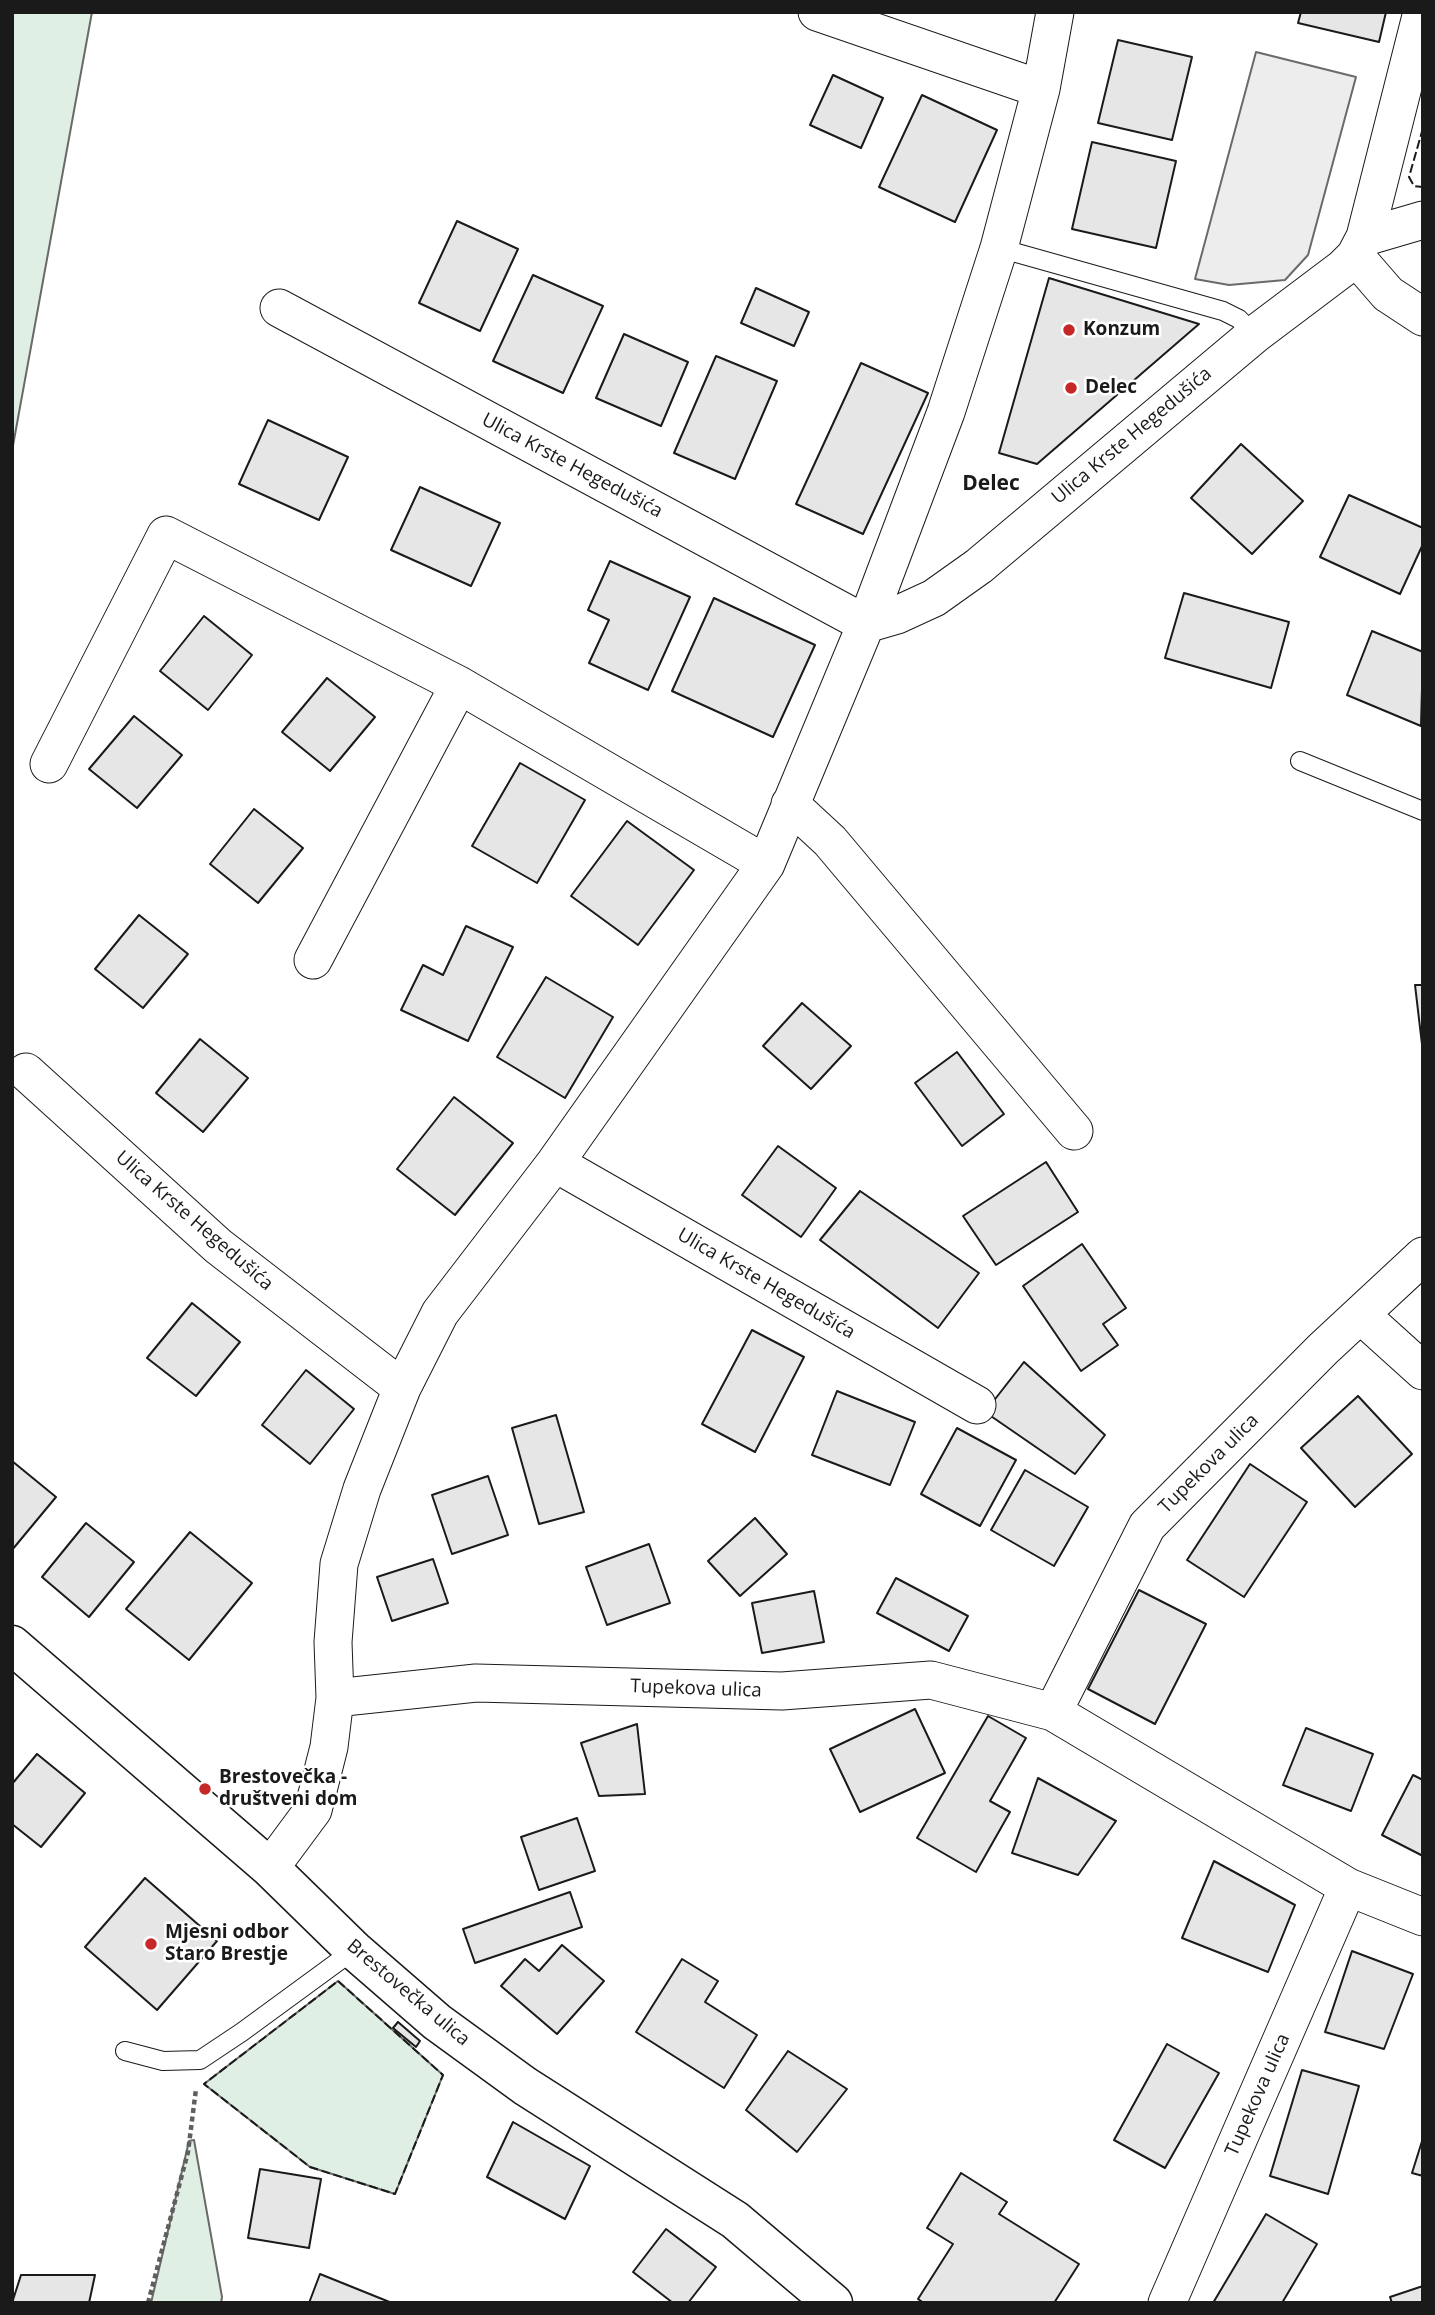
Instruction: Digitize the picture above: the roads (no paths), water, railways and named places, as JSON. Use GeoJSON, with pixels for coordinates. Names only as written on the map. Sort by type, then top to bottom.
{"type":"FeatureCollection","features":[{"type":"Feature","properties":{"kind":"street"},"geometry":{"type":"LineString","coordinates":[[817,12],[1041,89]]}},
{"type":"Feature","properties":{"kind":"street"},"geometry":{"type":"LineString","coordinates":[[270,1868],[313,1810],[329,1747],[335,1698],[333,1642],[339,1564],[362,1489],[402,1388],[440,1313],[555,1163],[766,864],[866,624],[946,412],[999,248],[1041,89],[1055,12]]}},
{"type":"Feature","properties":{"kind":"street"},"geometry":{"type":"LineString","coordinates":[[1422,12],[1360,246],[1388,294],[1423,317]]}},
{"type":"Feature","properties":{"kind":"street","name":"Ulica Krste Hegedušića"},"geometry":{"type":"LineString","coordinates":[[279,308],[866,624],[897,615],[934,597],[978,566],[1254,335],[1343,268],[1360,246],[1423,220]]}},
{"type":"Feature","properties":{"kind":"street"},"geometry":{"type":"LineString","coordinates":[[49,764],[166,535],[459,685],[766,864]]}},
{"type":"Feature","properties":{"kind":"street"},"geometry":{"type":"LineString","coordinates":[[313,960],[459,685]]}},
{"type":"Feature","properties":{"kind":"street"},"geometry":{"type":"LineString","coordinates":[[790,804],[830,841],[1074,1130]]}},
{"type":"Feature","properties":{"kind":"street","name":"Ulica Krste Hegedušića"},"geometry":{"type":"LineString","coordinates":[[26,1072],[218,1246],[402,1388]]}},
{"type":"Feature","properties":{"kind":"street","name":"Ulica Krste Hegedušića"},"geometry":{"type":"LineString","coordinates":[[555,1163],[977,1405]]}},
{"type":"Feature","properties":{"kind":"street","name":"Tupekova ulica"},"geometry":{"type":"LineString","coordinates":[[1053,1712],[1147,1526],[1323,1349],[1423,1256]]}},
{"type":"Feature","properties":{"kind":"street"},"geometry":{"type":"LineString","coordinates":[[1361,1315],[1423,1371]]}},
{"type":"Feature","properties":{"kind":"street","name":"Brestovečka ulica"},"geometry":{"type":"LineString","coordinates":[[12,1645],[270,1868],[354,1950],[437,2022],[525,2086],[735,2220],[833,2303]]}},
{"type":"Feature","properties":{"kind":"street","name":"Tupekova ulica"},"geometry":{"type":"LineString","coordinates":[[335,1698],[476,1683],[782,1691],[931,1680],[1053,1712],[1348,1887],[1423,1917]]}},
{"type":"Feature","properties":{"kind":"street","name":"Tupekova ulica"},"geometry":{"type":"LineString","coordinates":[[1167,2303],[1348,1887]]}},
{"type":"Feature","properties":{"kind":"lane"},"geometry":{"type":"LineString","coordinates":[[999,248],[1223,311],[1239,319],[1254,335]]}},
{"type":"Feature","properties":{"kind":"lane"},"geometry":{"type":"LineString","coordinates":[[1300,761],[1423,811]]}},
{"type":"Feature","properties":{"kind":"lane"},"geometry":{"type":"LineString","coordinates":[[125,2051],[163,2061],[200,2060],[354,1950]]}},
{"type":"Feature","properties":{"kind":"place","name":"Konzum"},"geometry":{"type":"Point","coordinates":[1069,330]}},
{"type":"Feature","properties":{"kind":"place","name":"Delec"},"geometry":{"type":"Point","coordinates":[1071,388]}},
{"type":"Feature","properties":{"kind":"place","name":"Brestovečka - društveni dom"},"geometry":{"type":"Point","coordinates":[205,1789]}},
{"type":"Feature","properties":{"kind":"place","name":"Mjesni odbor Staro Brestje"},"geometry":{"type":"Point","coordinates":[151,1944]}},
{"type":"Feature","properties":{"kind":"district","name":"Delec"},"geometry":{"type":"Point","coordinates":[991,484]}}]}
